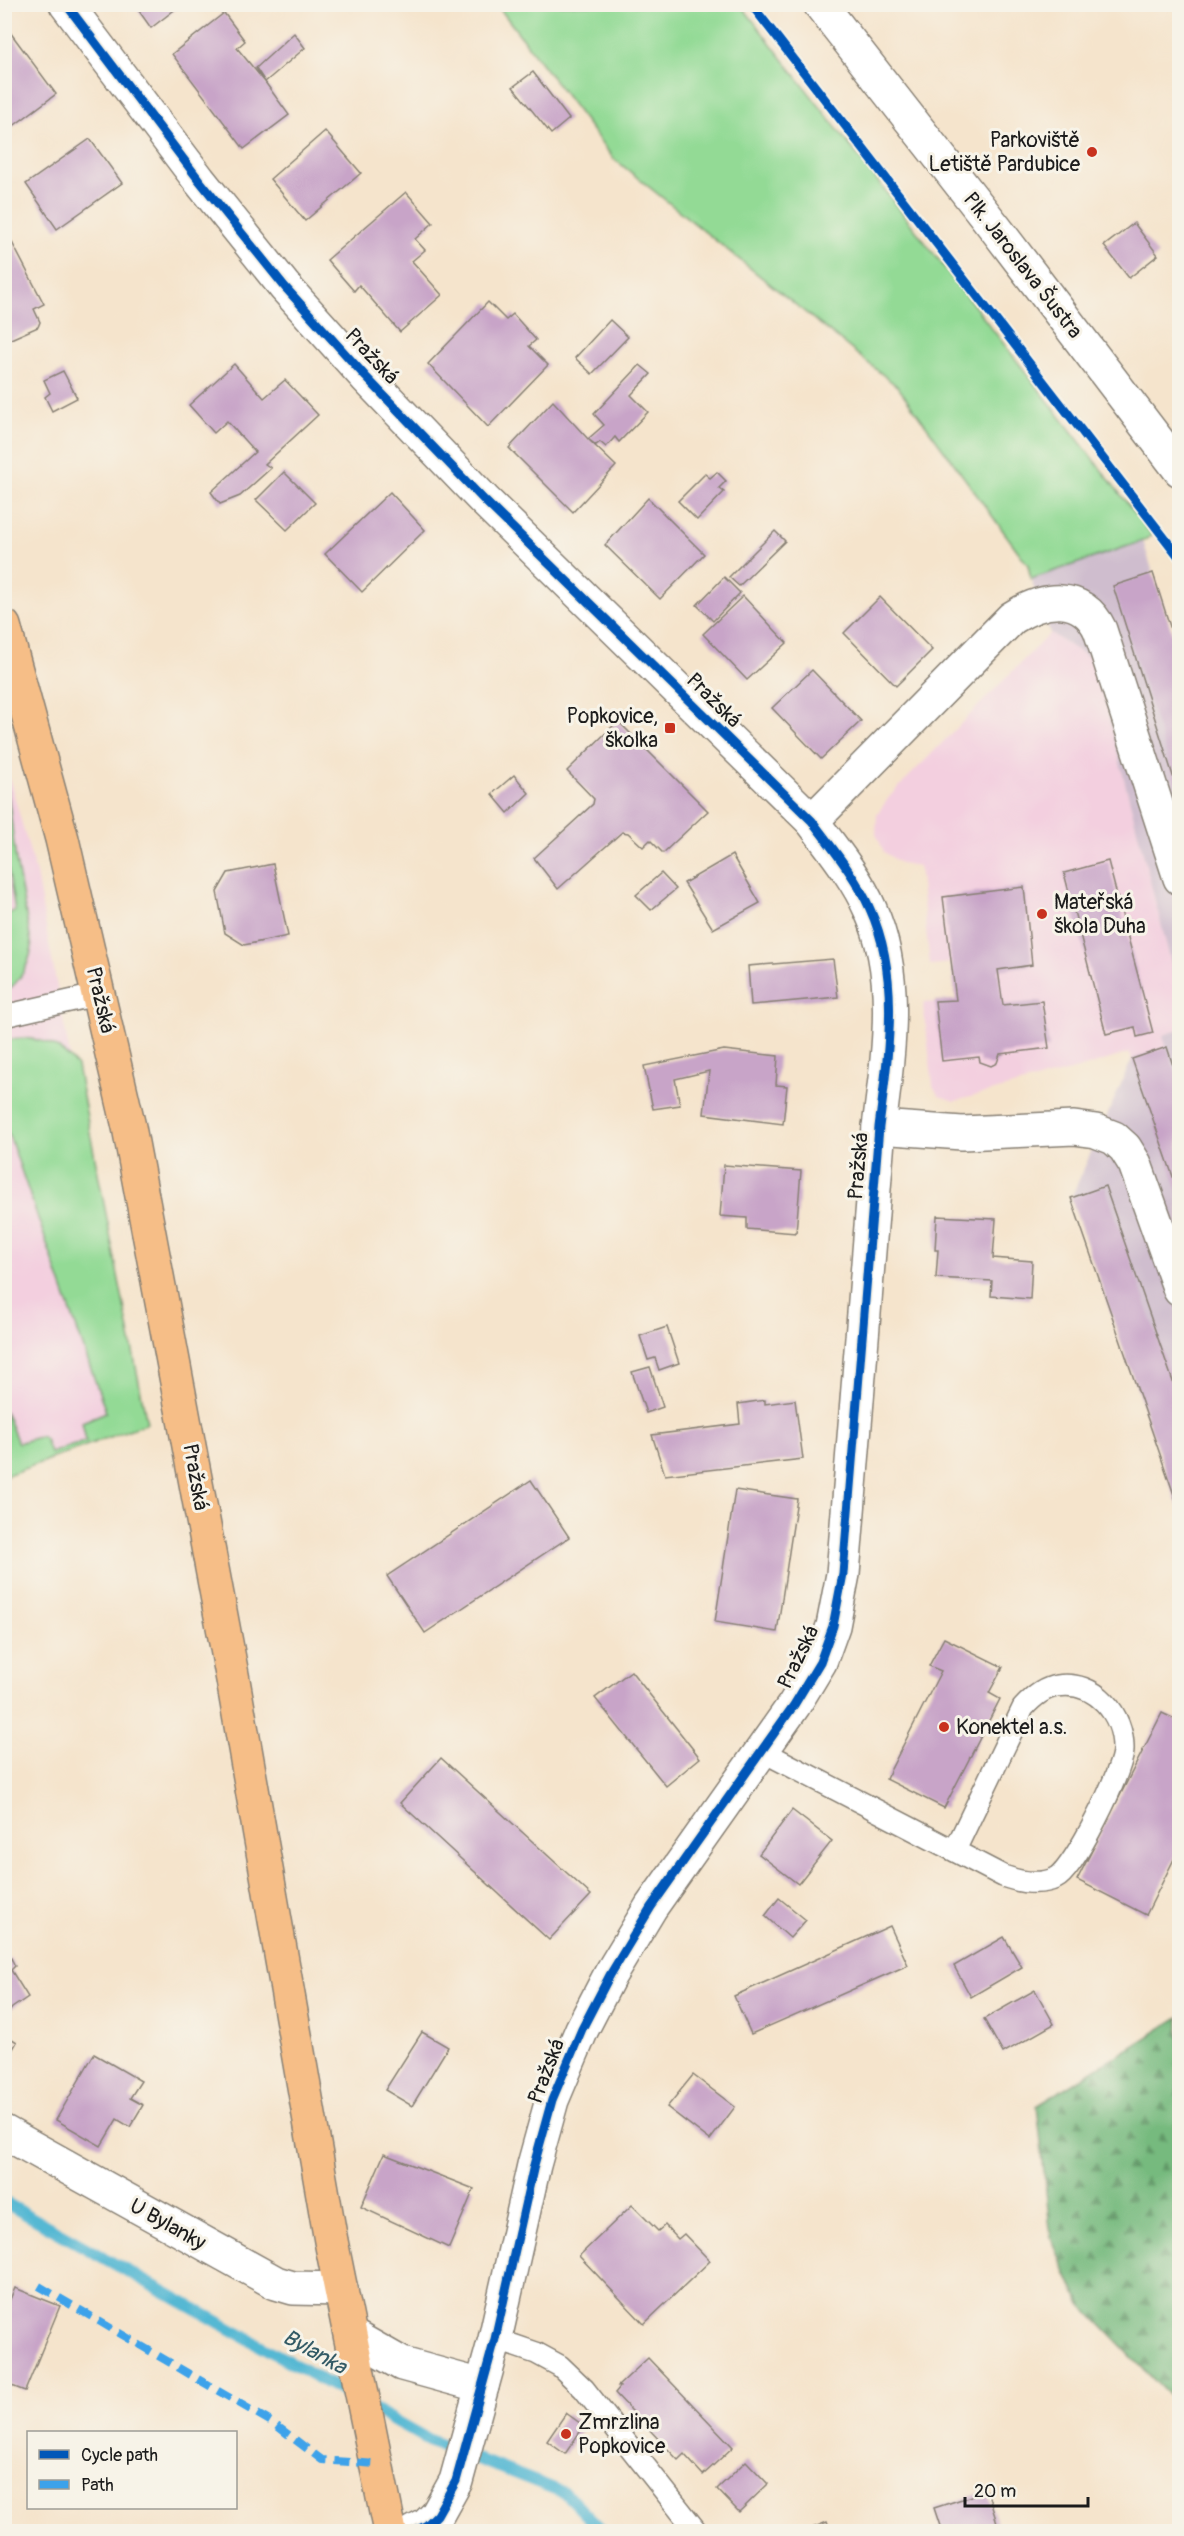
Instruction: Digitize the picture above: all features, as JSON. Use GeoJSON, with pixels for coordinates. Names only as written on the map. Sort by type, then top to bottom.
{"type":"FeatureCollection","features":[{"type":"Feature","properties":{"kind":"main road","name":"Pražská"},"geometry":{"type":"LineString","coordinates":[[4,626],[62,839],[100,994],[129,1127],[178,1378],[341,2289],[390,2532]]}},
{"type":"Feature","properties":{"kind":"street","name":"Pražská"},"geometry":{"type":"LineString","coordinates":[[66,4],[213,198],[285,287],[366,377],[484,500],[812,821],[838,855],[865,899],[882,943],[888,977],[890,1012],[888,1054],[879,1126],[841,1585],[833,1626],[820,1662],[794,1705],[651,1907],[610,1975],[582,2029],[552,2100],[534,2165],[495,2339],[456,2481],[437,2515],[427,2525],[414,2532]]}},
{"type":"Feature","properties":{"kind":"street","name":"Plk. Jaroslava Šustra"},"geometry":{"type":"LineString","coordinates":[[820,4],[996,229],[1179,470]]}},
{"type":"Feature","properties":{"kind":"street"},"geometry":{"type":"LineString","coordinates":[[812,821],[1012,618],[1028,608],[1066,602],[1082,606],[1093,615],[1100,630],[1179,878]]}},
{"type":"Feature","properties":{"kind":"street"},"geometry":{"type":"LineString","coordinates":[[879,1126],[962,1133],[1074,1128],[1096,1131],[1114,1138],[1125,1148],[1135,1164],[1179,1290]]}},
{"type":"Feature","properties":{"kind":"street","name":"U Bylanky"},"geometry":{"type":"LineString","coordinates":[[4,2132],[266,2278],[293,2288],[341,2289]]}},
{"type":"Feature","properties":{"kind":"street"},"geometry":{"type":"LineString","coordinates":[[353,2345],[402,2364],[482,2386]]}},
{"type":"Feature","properties":{"kind":"lane"},"geometry":{"type":"LineString","coordinates":[[4,1016],[100,994]]}},
{"type":"Feature","properties":{"kind":"lane"},"geometry":{"type":"LineString","coordinates":[[762,1751],[955,1850],[1017,1881],[1045,1881],[1057,1878],[1075,1859],[1120,1769],[1124,1752],[1122,1735],[1119,1722],[1106,1701],[1085,1689],[1068,1685],[1055,1686],[1032,1698],[1023,1708],[955,1850]]}},
{"type":"Feature","properties":{"kind":"lane"},"geometry":{"type":"LineString","coordinates":[[495,2339],[536,2353],[560,2366],[576,2381],[697,2532]]}},
{"type":"Feature","properties":{"kind":"shaded area"},"geometry":{"type":"Polygon","coordinates":[[[1143,541],[1179,656],[1179,994],[1094,661],[1050,633],[1031,579],[1143,541]]]}},
{"type":"Feature","properties":{"kind":"shaded area","name":"Mateřská škola Duha"},"geometry":{"type":"Polygon","coordinates":[[[1050,633],[1094,661],[1179,994],[1179,1030],[1163,1035],[1167,1047],[1132,1059],[1129,1053],[1078,1069],[955,1101],[939,1096],[933,1086],[923,1003],[956,1000],[951,963],[930,965],[919,866],[900,863],[884,852],[876,834],[877,814],[890,796],[1050,633]]]}},
{"type":"Feature","properties":{"kind":"shaded area"},"geometry":{"type":"Polygon","coordinates":[[[4,759],[36,874],[139,1426],[4,1476],[4,759]]]}},
{"type":"Feature","properties":{"kind":"shaded area"},"geometry":{"type":"Polygon","coordinates":[[[1179,1030],[1179,1510],[1071,1198],[1132,1059],[1166,1047],[1163,1035],[1179,1030]]]}},
{"type":"Feature","properties":{"kind":"green space"},"geometry":{"type":"Polygon","coordinates":[[[497,5],[741,5],[1152,535],[1143,541],[1031,579],[1028,565],[898,387],[613,158],[497,5]]]}},
{"type":"Feature","properties":{"kind":"green space"},"geometry":{"type":"Polygon","coordinates":[[[4,761],[16,861],[32,947],[23,972],[15,984],[5,992],[5,914],[15,911],[5,850],[4,761]]]}},
{"type":"Feature","properties":{"kind":"green space"},"geometry":{"type":"Polygon","coordinates":[[[22,1038],[40,1040],[53,1045],[65,1053],[77,1066],[147,1423],[5,1476],[5,1411],[18,1443],[41,1436],[45,1439],[50,1453],[86,1441],[82,1422],[106,1412],[5,1124],[5,1040],[22,1038]]]}},
{"type":"Feature","properties":{"kind":"green space"},"geometry":{"type":"Polygon","coordinates":[[[1179,2017],[1179,2406],[1080,2303],[1051,2238],[1037,2106],[1179,2017]]]}},
{"type":"Feature","properties":{"kind":"building"},"geometry":{"type":"Polygon","coordinates":[[[134,4],[182,4],[151,28],[134,4]]]}},
{"type":"Feature","properties":{"kind":"building"},"geometry":{"type":"Polygon","coordinates":[[[224,13],[245,41],[237,48],[289,115],[244,149],[172,54],[224,13]]]}},
{"type":"Feature","properties":{"kind":"building"},"geometry":{"type":"Polygon","coordinates":[[[4,24],[56,94],[12,127],[4,116],[4,24]]]}},
{"type":"Feature","properties":{"kind":"building"},"geometry":{"type":"Polygon","coordinates":[[[294,33],[305,48],[265,82],[256,68],[294,33]]]}},
{"type":"Feature","properties":{"kind":"building"},"geometry":{"type":"Polygon","coordinates":[[[533,72],[569,119],[551,134],[513,87],[533,72]]]}},
{"type":"Feature","properties":{"kind":"building"},"geometry":{"type":"Polygon","coordinates":[[[325,131],[361,173],[305,221],[270,179],[325,131]]]}},
{"type":"Feature","properties":{"kind":"building"},"geometry":{"type":"Polygon","coordinates":[[[90,139],[122,183],[57,229],[26,184],[90,139]]]}},
{"type":"Feature","properties":{"kind":"building"},"geometry":{"type":"Polygon","coordinates":[[[406,192],[433,223],[415,239],[425,250],[412,261],[442,295],[400,332],[359,285],[354,291],[327,260],[406,192]]]}},
{"type":"Feature","properties":{"kind":"building"},"geometry":{"type":"Polygon","coordinates":[[[1134,223],[1158,255],[1129,278],[1104,246],[1134,223]]]}},
{"type":"Feature","properties":{"kind":"building"},"geometry":{"type":"Polygon","coordinates":[[[4,227],[44,304],[34,309],[40,322],[38,327],[4,342],[4,227]]]}},
{"type":"Feature","properties":{"kind":"building"},"geometry":{"type":"Polygon","coordinates":[[[488,302],[506,320],[513,314],[536,340],[529,346],[548,365],[488,427],[428,364],[488,302]]]}},
{"type":"Feature","properties":{"kind":"building"},"geometry":{"type":"Polygon","coordinates":[[[610,320],[628,337],[592,374],[575,358],[610,320]]]}},
{"type":"Feature","properties":{"kind":"building"},"geometry":{"type":"Polygon","coordinates":[[[234,364],[264,398],[285,380],[318,415],[265,464],[271,468],[240,496],[220,504],[211,492],[255,452],[227,421],[214,433],[189,405],[234,364]]]}},
{"type":"Feature","properties":{"kind":"building"},"geometry":{"type":"Polygon","coordinates":[[[640,365],[651,374],[631,395],[648,412],[619,442],[615,437],[606,447],[600,442],[596,445],[588,439],[604,425],[594,414],[640,365]]]}},
{"type":"Feature","properties":{"kind":"building"},"geometry":{"type":"Polygon","coordinates":[[[63,371],[77,398],[52,411],[45,397],[50,393],[44,380],[63,371]]]}},
{"type":"Feature","properties":{"kind":"building"},"geometry":{"type":"Polygon","coordinates":[[[553,401],[616,466],[573,512],[509,448],[553,401]]]}},
{"type":"Feature","properties":{"kind":"building"},"geometry":{"type":"Polygon","coordinates":[[[284,472],[315,503],[287,530],[256,500],[284,472]]]}},
{"type":"Feature","properties":{"kind":"building"},"geometry":{"type":"Polygon","coordinates":[[[717,472],[726,481],[719,488],[724,492],[697,520],[678,501],[705,474],[710,478],[717,472]]]}},
{"type":"Feature","properties":{"kind":"building"},"geometry":{"type":"Polygon","coordinates":[[[390,492],[425,530],[362,592],[325,554],[390,492]]]}},
{"type":"Feature","properties":{"kind":"building"},"geometry":{"type":"Polygon","coordinates":[[[648,498],[704,554],[660,599],[605,545],[648,498]]]}},
{"type":"Feature","properties":{"kind":"building"},"geometry":{"type":"Polygon","coordinates":[[[775,531],[785,541],[739,586],[729,577],[775,531]]]}},
{"type":"Feature","properties":{"kind":"building"},"geometry":{"type":"Polygon","coordinates":[[[1153,573],[1179,655],[1179,795],[1113,586],[1153,573]]]}},
{"type":"Feature","properties":{"kind":"building"},"geometry":{"type":"Polygon","coordinates":[[[724,577],[740,593],[713,621],[697,605],[724,577]]]}},
{"type":"Feature","properties":{"kind":"building"},"geometry":{"type":"Polygon","coordinates":[[[743,596],[787,643],[747,680],[703,634],[743,596]]]}},
{"type":"Feature","properties":{"kind":"building"},"geometry":{"type":"Polygon","coordinates":[[[880,597],[932,650],[896,686],[844,633],[880,597]]]}},
{"type":"Feature","properties":{"kind":"building"},"geometry":{"type":"Polygon","coordinates":[[[812,670],[861,721],[821,759],[772,708],[812,670]]]}},
{"type":"Feature","properties":{"kind":"building"},"geometry":{"type":"Polygon","coordinates":[[[618,721],[708,811],[663,853],[650,840],[643,847],[628,833],[622,832],[558,889],[534,858],[593,804],[594,799],[567,771],[618,721]]]}},
{"type":"Feature","properties":{"kind":"building"},"geometry":{"type":"Polygon","coordinates":[[[514,775],[529,793],[508,813],[492,794],[514,775]]]}},
{"type":"Feature","properties":{"kind":"building"},"geometry":{"type":"Polygon","coordinates":[[[732,855],[760,903],[713,929],[684,883],[732,855]]]}},
{"type":"Feature","properties":{"kind":"building"},"geometry":{"type":"Polygon","coordinates":[[[1108,861],[1153,1033],[1137,1037],[1135,1027],[1106,1034],[1064,873],[1108,861]]]}},
{"type":"Feature","properties":{"kind":"building"},"geometry":{"type":"Polygon","coordinates":[[[273,864],[288,936],[244,945],[225,933],[217,892],[228,873],[273,864]]]}},
{"type":"Feature","properties":{"kind":"building"},"geometry":{"type":"Polygon","coordinates":[[[661,873],[676,889],[651,910],[636,895],[661,873]]]}},
{"type":"Feature","properties":{"kind":"building"},"geometry":{"type":"Polygon","coordinates":[[[1024,887],[1032,965],[998,970],[1003,1005],[1042,1001],[1049,1048],[1000,1054],[997,1063],[991,1066],[980,1062],[979,1057],[942,1061],[935,1001],[956,1000],[943,897],[1024,887]]]}},
{"type":"Feature","properties":{"kind":"building"},"geometry":{"type":"Polygon","coordinates":[[[833,959],[838,997],[751,1005],[748,966],[833,959]]]}},
{"type":"Feature","properties":{"kind":"building"},"geometry":{"type":"Polygon","coordinates":[[[1167,1047],[1179,1084],[1179,1194],[1132,1059],[1167,1047]]]}},
{"type":"Feature","properties":{"kind":"building"},"geometry":{"type":"Polygon","coordinates":[[[724,1050],[778,1056],[776,1085],[787,1086],[783,1124],[704,1114],[709,1071],[675,1079],[680,1105],[653,1109],[644,1066],[724,1050]]]}},
{"type":"Feature","properties":{"kind":"building"},"geometry":{"type":"Polygon","coordinates":[[[724,1165],[801,1171],[796,1233],[747,1229],[747,1218],[720,1216],[724,1165]]]}},
{"type":"Feature","properties":{"kind":"building"},"geometry":{"type":"Polygon","coordinates":[[[1105,1186],[1179,1399],[1179,1509],[1071,1198],[1105,1186]]]}},
{"type":"Feature","properties":{"kind":"building"},"geometry":{"type":"Polygon","coordinates":[[[937,1216],[996,1219],[993,1258],[1032,1261],[1030,1299],[991,1296],[992,1281],[936,1278],[937,1216]]]}},
{"type":"Feature","properties":{"kind":"building"},"geometry":{"type":"Polygon","coordinates":[[[667,1327],[679,1363],[659,1370],[655,1358],[648,1360],[640,1336],[667,1327]]]}},
{"type":"Feature","properties":{"kind":"building"},"geometry":{"type":"Polygon","coordinates":[[[650,1367],[663,1407],[646,1413],[632,1372],[650,1367]]]}},
{"type":"Feature","properties":{"kind":"building"},"geometry":{"type":"Polygon","coordinates":[[[765,1400],[765,1404],[795,1400],[803,1459],[665,1475],[652,1435],[740,1424],[738,1404],[765,1400]]]}},
{"type":"Feature","properties":{"kind":"building"},"geometry":{"type":"Polygon","coordinates":[[[531,1480],[569,1537],[425,1633],[387,1576],[531,1480]]]}},
{"type":"Feature","properties":{"kind":"building"},"geometry":{"type":"Polygon","coordinates":[[[735,1490],[797,1499],[777,1632],[715,1622],[735,1490]]]}},
{"type":"Feature","properties":{"kind":"building"},"geometry":{"type":"Polygon","coordinates":[[[944,1638],[1003,1667],[989,1693],[1000,1699],[944,1808],[886,1779],[941,1671],[929,1666],[944,1638]]]}},
{"type":"Feature","properties":{"kind":"building"},"geometry":{"type":"Polygon","coordinates":[[[631,1671],[700,1758],[666,1786],[595,1698],[631,1671]]]}},
{"type":"Feature","properties":{"kind":"building"},"geometry":{"type":"Polygon","coordinates":[[[1162,1713],[1179,1721],[1179,1849],[1146,1915],[1077,1880],[1162,1713]]]}},
{"type":"Feature","properties":{"kind":"building"},"geometry":{"type":"Polygon","coordinates":[[[441,1758],[591,1895],[549,1940],[400,1803],[441,1758]]]}},
{"type":"Feature","properties":{"kind":"building"},"geometry":{"type":"Polygon","coordinates":[[[792,1810],[832,1841],[798,1884],[759,1854],[792,1810]]]}},
{"type":"Feature","properties":{"kind":"building"},"geometry":{"type":"Polygon","coordinates":[[[779,1898],[806,1920],[790,1938],[765,1916],[779,1898]]]}},
{"type":"Feature","properties":{"kind":"building"},"geometry":{"type":"Polygon","coordinates":[[[890,1926],[908,1965],[751,2034],[734,1996],[890,1926]]]}},
{"type":"Feature","properties":{"kind":"building"},"geometry":{"type":"Polygon","coordinates":[[[1004,1937],[1022,1967],[971,1997],[954,1966],[1004,1937]]]}},
{"type":"Feature","properties":{"kind":"building"},"geometry":{"type":"Polygon","coordinates":[[[11,1958],[15,1966],[11,1970],[28,1997],[12,2008],[4,2018],[4,1963],[11,1958]]]}},
{"type":"Feature","properties":{"kind":"building"},"geometry":{"type":"Polygon","coordinates":[[[1035,1990],[1054,2024],[1003,2053],[984,2019],[1035,1990]]]}},
{"type":"Feature","properties":{"kind":"building"},"geometry":{"type":"Polygon","coordinates":[[[422,2032],[448,2047],[412,2106],[385,2090],[422,2032]]]}},
{"type":"Feature","properties":{"kind":"building"},"geometry":{"type":"Polygon","coordinates":[[[4,2034],[17,2042],[4,2064],[4,2034]]]}},
{"type":"Feature","properties":{"kind":"building"},"geometry":{"type":"Polygon","coordinates":[[[94,2054],[141,2081],[130,2098],[143,2105],[130,2127],[117,2119],[101,2146],[56,2120],[94,2054]]]}},
{"type":"Feature","properties":{"kind":"building"},"geometry":{"type":"Polygon","coordinates":[[[693,2075],[735,2107],[710,2140],[667,2107],[693,2075]]]}},
{"type":"Feature","properties":{"kind":"building"},"geometry":{"type":"Polygon","coordinates":[[[384,2154],[474,2189],[449,2248],[361,2207],[384,2154]]]}},
{"type":"Feature","properties":{"kind":"building"},"geometry":{"type":"Polygon","coordinates":[[[632,2205],[658,2231],[665,2225],[678,2239],[684,2234],[710,2261],[644,2324],[579,2256],[632,2205]]]}},
{"type":"Feature","properties":{"kind":"building"},"geometry":{"type":"Polygon","coordinates":[[[15,2288],[60,2306],[25,2391],[4,2383],[4,2313],[15,2288]]]}},
{"type":"Feature","properties":{"kind":"building"},"geometry":{"type":"Polygon","coordinates":[[[648,2358],[733,2447],[703,2475],[684,2454],[678,2460],[615,2393],[620,2387],[618,2386],[648,2358]]]}},
{"type":"Feature","properties":{"kind":"building"},"geometry":{"type":"Polygon","coordinates":[[[566,2413],[584,2426],[565,2454],[547,2441],[566,2413]]]}},
{"type":"Feature","properties":{"kind":"building"},"geometry":{"type":"Polygon","coordinates":[[[746,2461],[768,2484],[739,2512],[717,2489],[746,2461]]]}},
{"type":"Feature","properties":{"kind":"building"},"geometry":{"type":"Polygon","coordinates":[[[987,2491],[1000,2532],[942,2532],[934,2508],[987,2491]]]}},
{"type":"Feature","properties":{"kind":"building"},"geometry":{"type":"Polygon","coordinates":[[[827,2522],[831,2532],[805,2532],[805,2531],[827,2522]]]}},
{"type":"Feature","properties":{"kind":"waterway","name":"Bylanka"},"geometry":{"type":"LineString","coordinates":[[4,2202],[429,2440],[565,2493],[603,2532]]}},
{"type":"Feature","properties":{"kind":"marked path"},"geometry":{"type":"LineString","coordinates":[[39,2286],[273,2423],[322,2460],[377,2464]]}},
{"type":"Feature","properties":{"kind":"cycle path"},"geometry":{"type":"LineString","coordinates":[[66,4],[199,180],[285,287],[366,377],[484,500],[812,821],[843,863],[864,897],[880,935],[886,962],[890,1016],[886,1072],[879,1127],[843,1574],[833,1626],[820,1662],[794,1705],[651,1907],[610,1975],[582,2029],[552,2100],[534,2165],[495,2339],[456,2481],[437,2515],[427,2525],[414,2532]]}},
{"type":"Feature","properties":{"kind":"cycle path"},"geometry":{"type":"LineString","coordinates":[[751,4],[1180,558]]}},
{"type":"Feature","properties":{"kind":"place","name":"Parkoviště Letiště Pardubice"},"geometry":{"type":"Point","coordinates":[1092,152]}},
{"type":"Feature","properties":{"kind":"place","name":"Popkovice, školka"},"geometry":{"type":"Point","coordinates":[670,728]}},
{"type":"Feature","properties":{"kind":"place","name":"Mateřská škola Duha"},"geometry":{"type":"Point","coordinates":[1042,914]}},
{"type":"Feature","properties":{"kind":"place","name":"Konektel a.s."},"geometry":{"type":"Point","coordinates":[944,1727]}},
{"type":"Feature","properties":{"kind":"place","name":"Zmrzlina Popkovice"},"geometry":{"type":"Point","coordinates":[566,2434]}}]}
